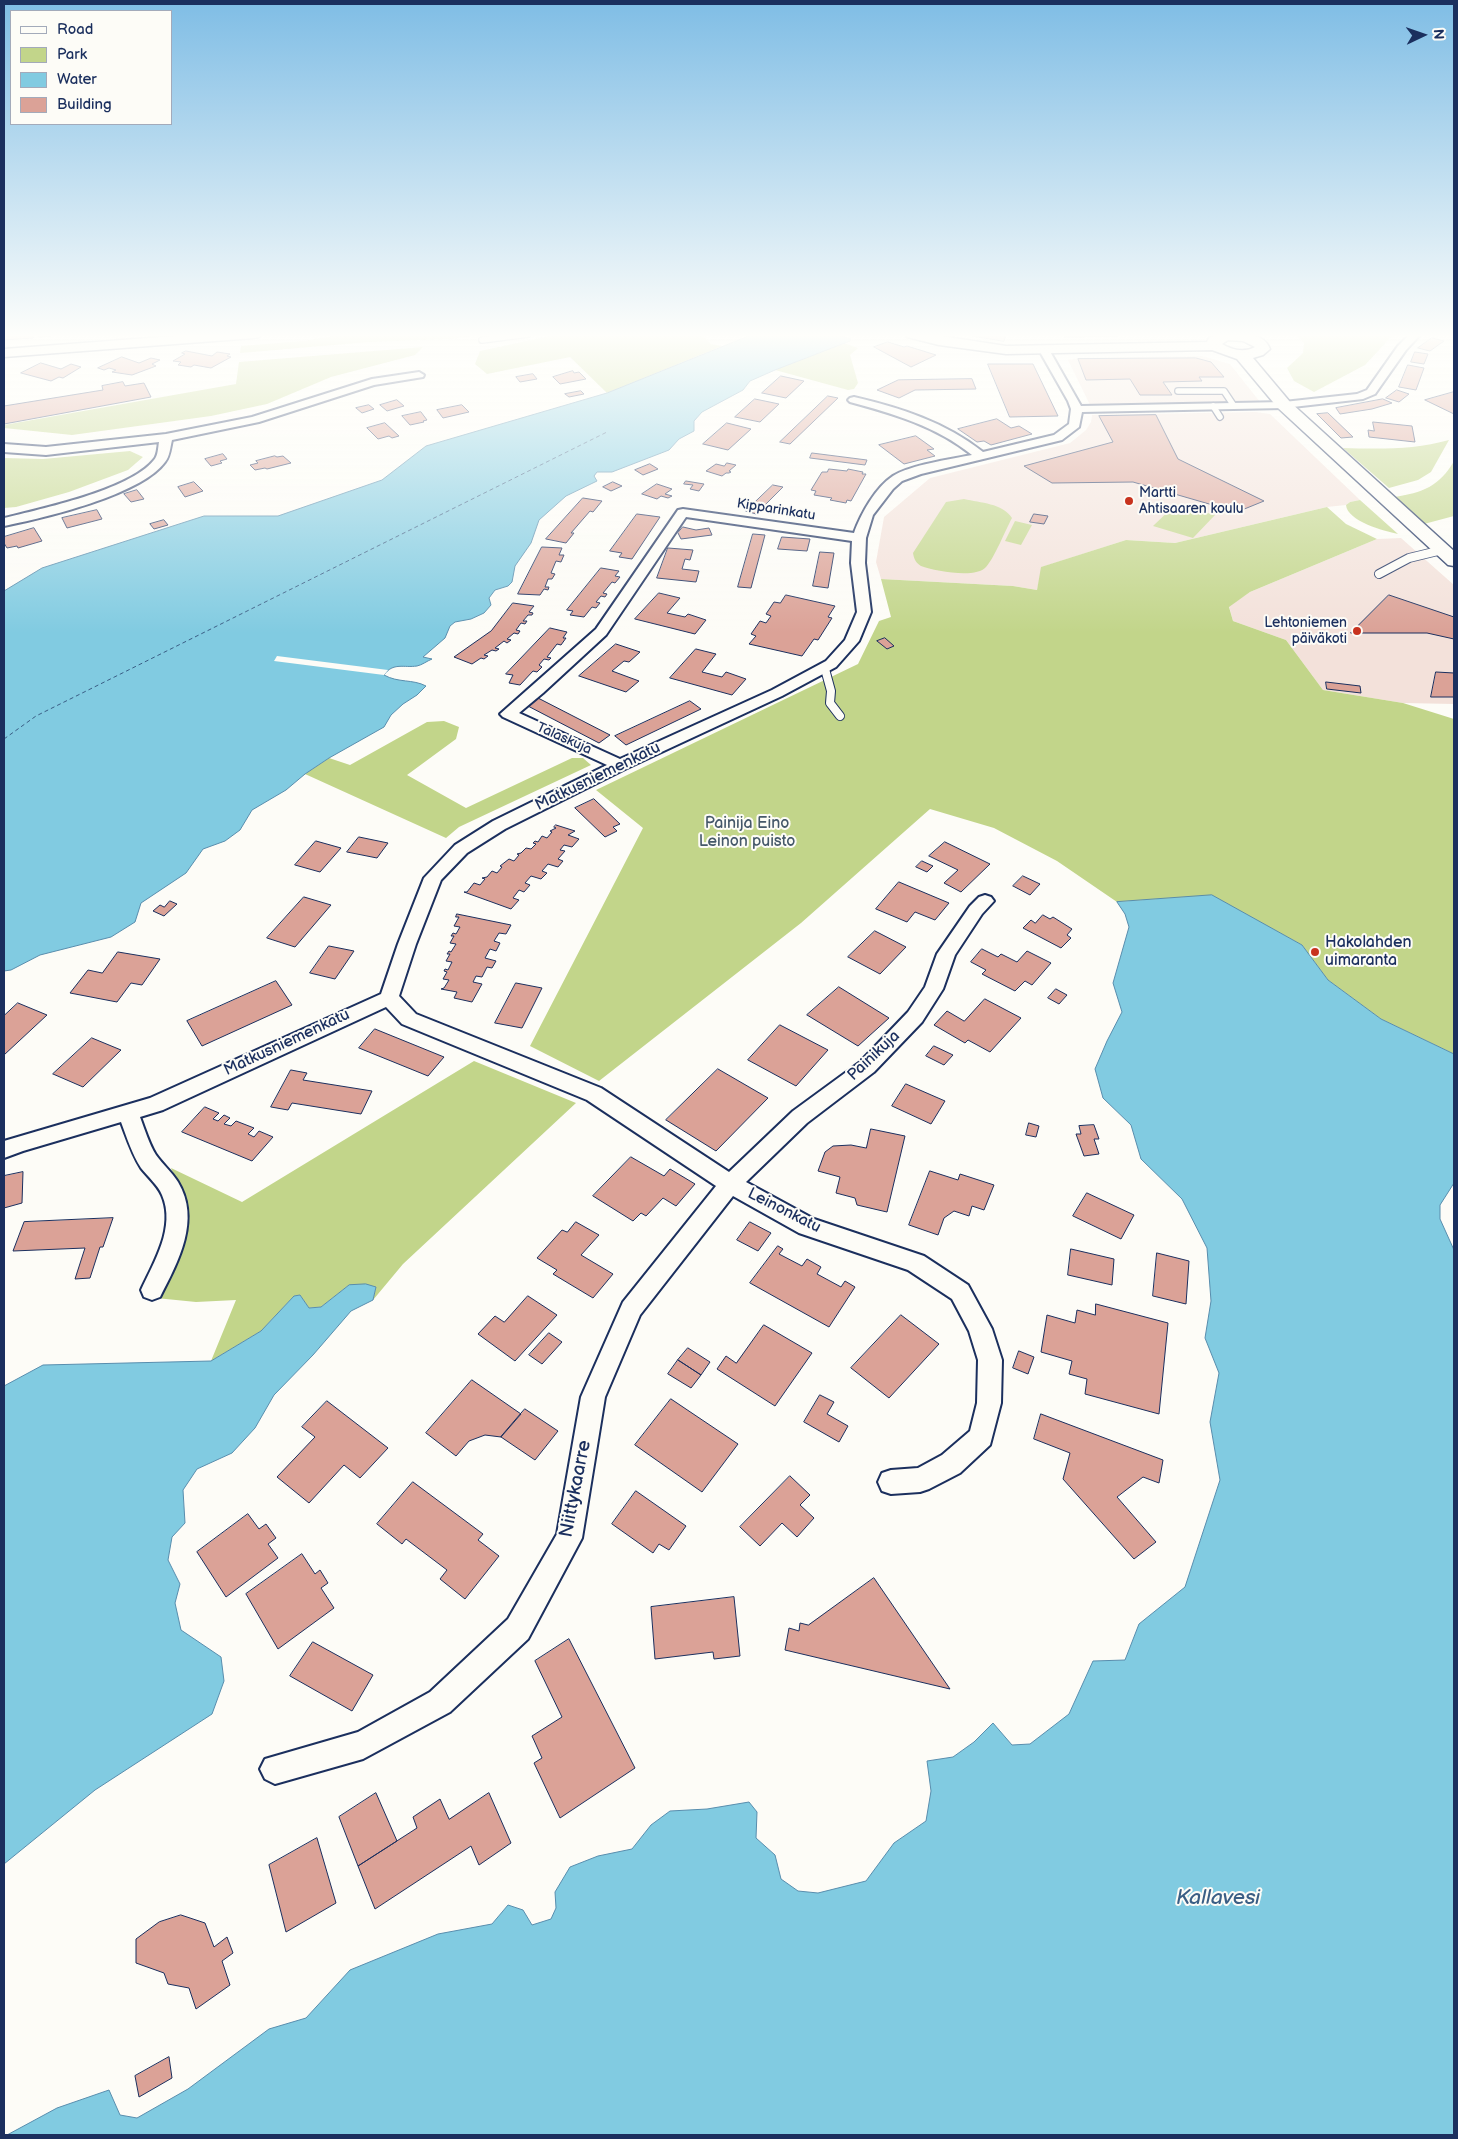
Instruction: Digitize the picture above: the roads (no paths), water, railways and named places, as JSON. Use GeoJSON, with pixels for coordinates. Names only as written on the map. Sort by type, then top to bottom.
{"type":"FeatureCollection","features":[{"type":"Feature","properties":{"kind":"main road"},"geometry":{"type":"LineString","coordinates":[[1315,434],[1448,556]]}},
{"type":"Feature","properties":{"kind":"street"},"geometry":{"type":"LineString","coordinates":[[4,448],[46,451],[166,438],[187,434]]}},
{"type":"Feature","properties":{"kind":"street"},"geometry":{"type":"LineString","coordinates":[[949,434],[982,457]]}},
{"type":"Feature","properties":{"kind":"street","name":"Matkusniemenkatu"},"geometry":{"type":"LineString","coordinates":[[4,1150],[17,1144],[156,1104],[389,998],[407,944],[433,878],[461,849],[500,824],[824,669],[852,641],[864,612],[858,563],[859,538],[867,515],[878,499],[898,478],[918,471],[1058,438],[1063,434]]}},
{"type":"Feature","properties":{"kind":"street"},"geometry":{"type":"LineString","coordinates":[[4,522],[49,512],[85,500],[144,476],[161,461],[166,438]]}},
{"type":"Feature","properties":{"kind":"street","name":"Kipparinkatu"},"geometry":{"type":"LineString","coordinates":[[508,714],[538,690],[601,632],[686,513],[859,538]]}},
{"type":"Feature","properties":{"kind":"street","name":"Talaskuja"},"geometry":{"type":"LineString","coordinates":[[508,714],[619,766]]}},
{"type":"Feature","properties":{"kind":"street","name":"Painikuja"},"geometry":{"type":"LineString","coordinates":[[730,1184],[800,1117],[867,1067],[915,1017],[934,989],[946,954],[976,910],[985,902]]}},
{"type":"Feature","properties":{"kind":"street","name":"Leinonkatu"},"geometry":{"type":"LineString","coordinates":[[389,998],[409,1019],[594,1094],[730,1184],[807,1226],[916,1263],[960,1292],[980,1329],[990,1360],[989,1403],[981,1436],[951,1464],[920,1480],[891,1482]]}},
{"type":"Feature","properties":{"kind":"street"},"geometry":{"type":"LineString","coordinates":[[128,1112],[148,1161],[173,1194],[176,1208],[176,1231],[172,1247],[167,1264],[152,1290]]}},
{"type":"Feature","properties":{"kind":"street","name":"Niittykaarre"},"geometry":{"type":"LineString","coordinates":[[275,1769],[363,1745],[440,1702],[518,1629],[569,1538],[593,1397],[632,1309],[730,1184]]}},
{"type":"Feature","properties":{"kind":"lane"},"geometry":{"type":"LineString","coordinates":[[1379,574],[1392,564],[1426,553],[1448,556]]}},
{"type":"Feature","properties":{"kind":"lane"},"geometry":{"type":"LineString","coordinates":[[824,669],[831,691],[830,703],[840,716]]}},
{"type":"Feature","properties":{"kind":"water"},"geometry":{"type":"Polygon","coordinates":[[[468,434],[689,434],[679,439],[669,450],[612,472],[597,472],[594,476],[597,481],[566,496],[539,520],[531,543],[515,566],[512,582],[508,586],[495,590],[489,598],[491,605],[484,613],[471,619],[455,622],[450,626],[445,638],[423,657],[432,659],[417,666],[391,668],[384,675],[426,686],[391,715],[384,727],[329,758],[286,790],[252,810],[240,830],[225,841],[203,849],[186,873],[141,903],[135,922],[111,937],[40,955],[11,970],[4,971],[4,591],[42,568],[204,516],[278,516],[382,480],[426,446],[468,434]]]}},
{"type":"Feature","properties":{"kind":"water","name":"Kallavesi"},"geometry":{"type":"Polygon","coordinates":[[[1212,895],[1302,945],[1328,980],[1381,1019],[1454,1054],[1454,1183],[1440,1205],[1440,1219],[1454,1250],[1454,2135],[7,2135],[57,2108],[109,2090],[120,2115],[137,2118],[188,2089],[269,2029],[306,2018],[350,1970],[438,1934],[492,1924],[508,1905],[523,1910],[532,1925],[551,1919],[556,1908],[555,1892],[570,1867],[598,1856],[632,1849],[651,1825],[670,1811],[707,1809],[749,1802],[757,1812],[756,1838],[775,1855],[781,1879],[798,1891],[818,1893],[866,1881],[894,1843],[926,1821],[931,1791],[927,1761],[953,1757],[974,1742],[993,1723],[1012,1745],[1030,1744],[1069,1714],[1093,1661],[1125,1660],[1139,1624],[1185,1587],[1220,1480],[1210,1422],[1219,1373],[1205,1338],[1211,1301],[1207,1248],[1182,1199],[1141,1159],[1131,1125],[1103,1098],[1095,1069],[1122,1012],[1113,983],[1129,927],[1125,914],[1117,902],[1212,895]]]}},
{"type":"Feature","properties":{"kind":"water"},"geometry":{"type":"Polygon","coordinates":[[[366,1284],[376,1287],[373,1300],[351,1311],[313,1355],[274,1395],[255,1428],[232,1453],[197,1469],[183,1490],[185,1523],[172,1537],[168,1560],[180,1584],[175,1603],[181,1630],[221,1657],[224,1681],[212,1714],[95,1790],[4,1864],[4,1386],[43,1365],[211,1361],[261,1331],[294,1296],[300,1295],[309,1308],[321,1307],[349,1285],[366,1284]]]}},
{"type":"Feature","properties":{"kind":"place","name":"Martti Ahtisaaren koulu"},"geometry":{"type":"Point","coordinates":[1129,501]}},
{"type":"Feature","properties":{"kind":"place","name":"Lehtoniemen päiväkoti"},"geometry":{"type":"Point","coordinates":[1357,631]}},
{"type":"Feature","properties":{"kind":"place","name":"Hakolahden uimaranta"},"geometry":{"type":"Point","coordinates":[1315,952]}},
{"type":"Feature","properties":{"kind":"park label","name":"Painija Eino Leinon puisto"},"geometry":{"type":"Point","coordinates":[747,833]}}]}
